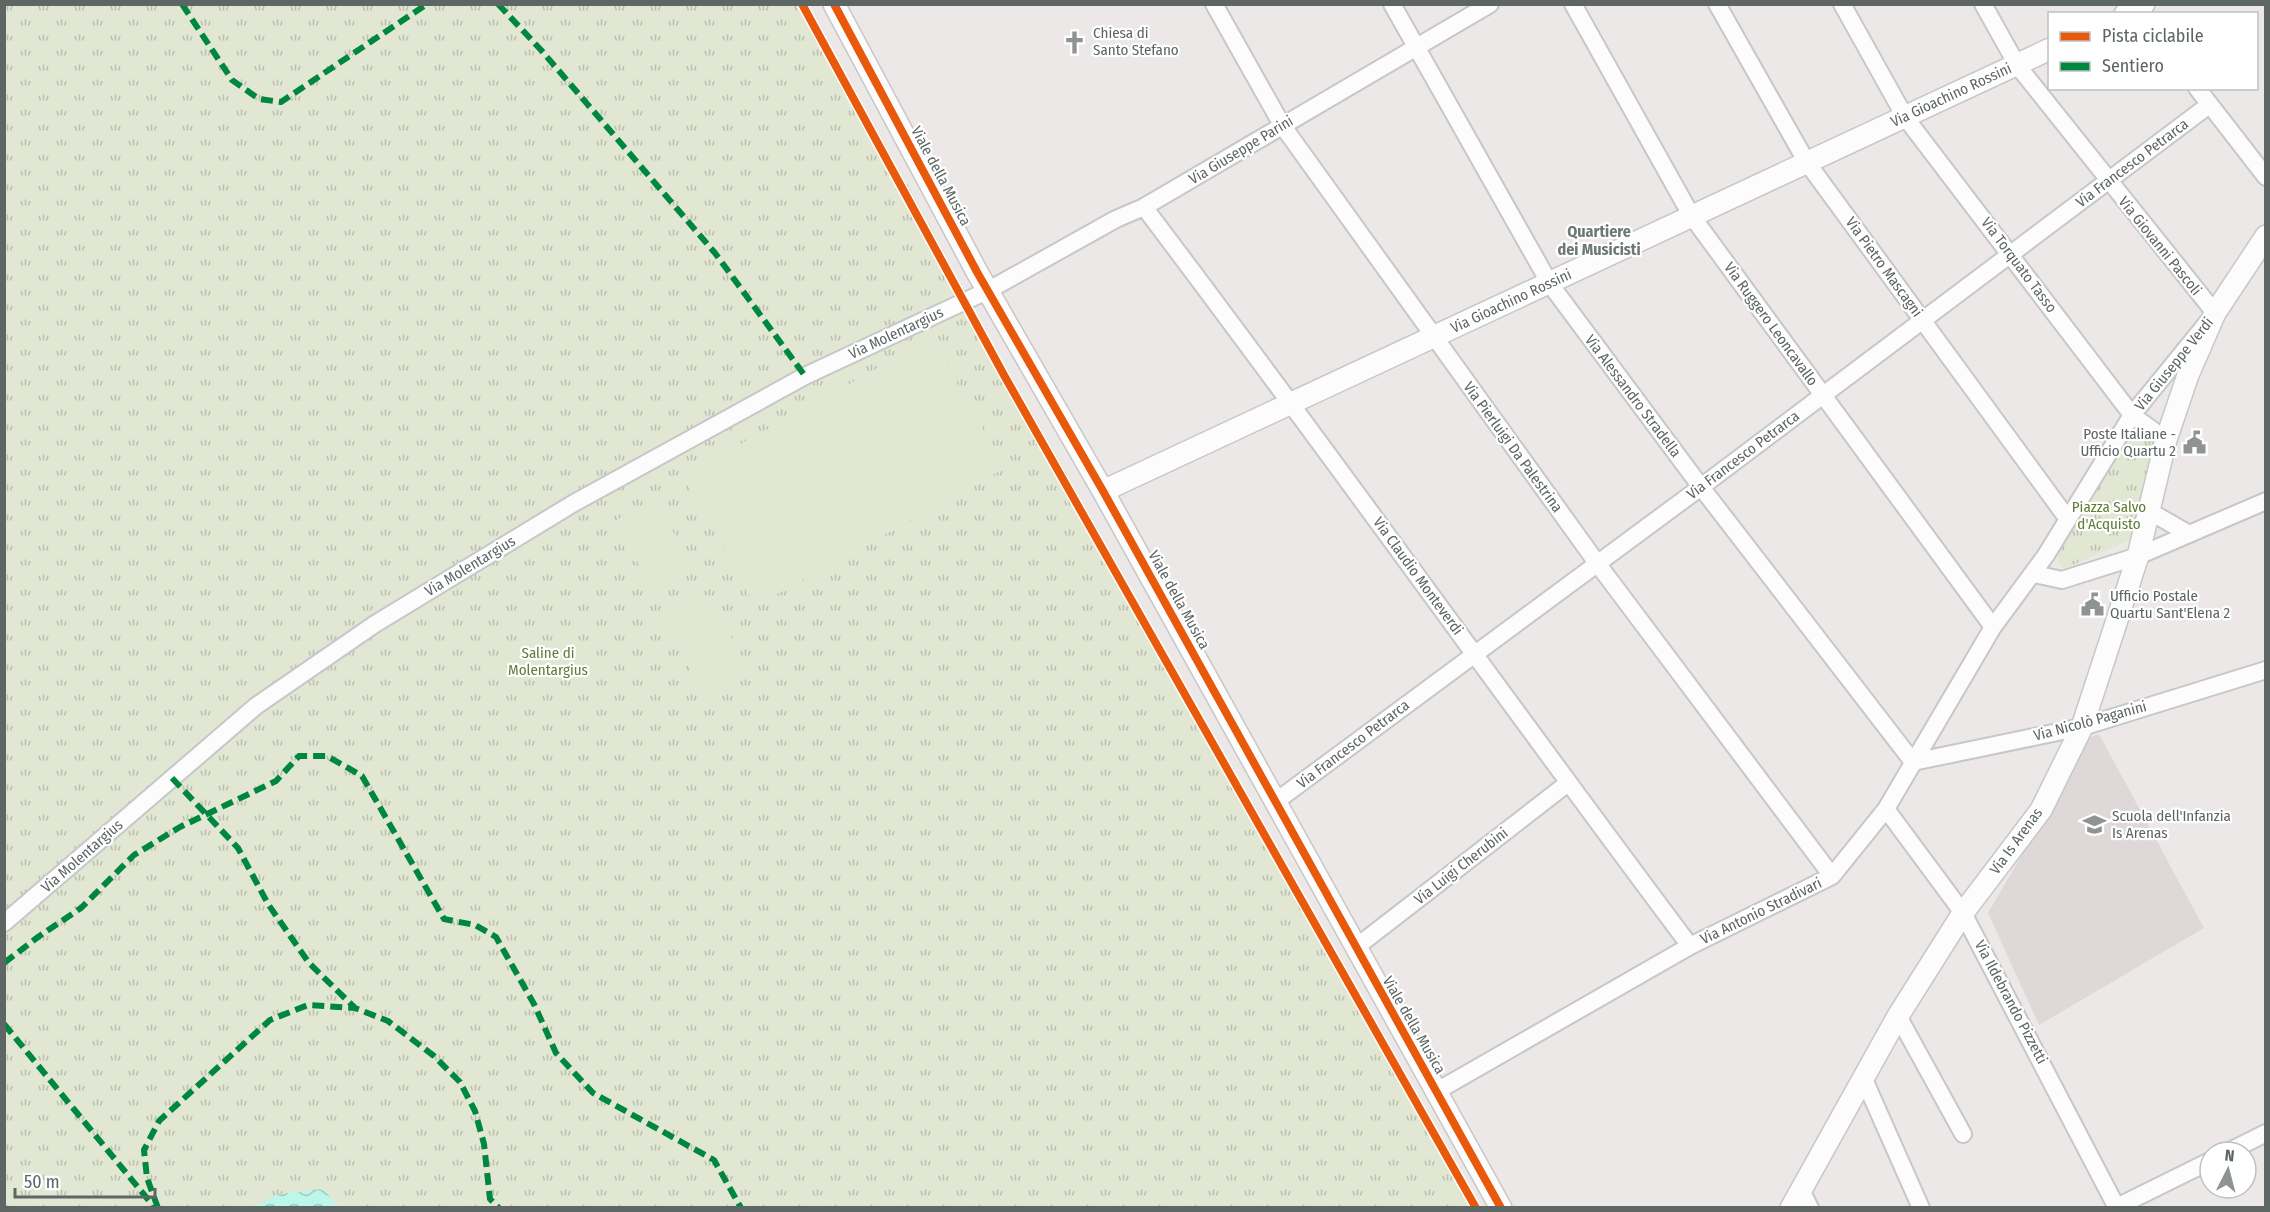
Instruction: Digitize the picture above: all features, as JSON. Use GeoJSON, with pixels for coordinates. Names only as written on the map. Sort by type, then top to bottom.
{"type":"FeatureCollection","features":[{"type":"Feature","properties":{"kind":"street","name":"Viale della Musica"},"geometry":{"type":"LineString","coordinates":[[834,4],[989,290],[1501,1208]]}},
{"type":"Feature","properties":{"kind":"street","name":"Via Pierluigi Da Palestrina"},"geometry":{"type":"LineString","coordinates":[[1214,4],[1282,125],[1596,563],[1832,876]]}},
{"type":"Feature","properties":{"kind":"street","name":"Via Alessandro Stradella"},"geometry":{"type":"LineString","coordinates":[[1392,4],[1550,284],[1701,487],[1913,762]]}},
{"type":"Feature","properties":{"kind":"street","name":"Via Giuseppe Parini"},"geometry":{"type":"LineString","coordinates":[[989,290],[1116,219],[1144,207],[1490,4]]}},
{"type":"Feature","properties":{"kind":"street","name":"Via Ruggero Leoncavallo"},"geometry":{"type":"LineString","coordinates":[[1574,4],[1691,215],[1993,627]]}},
{"type":"Feature","properties":{"kind":"street","name":"Via Pietro Mascagni"},"geometry":{"type":"LineString","coordinates":[[1717,4],[1806,161],[2067,518]]}},
{"type":"Feature","properties":{"kind":"street","name":"Via Torquato Tasso"},"geometry":{"type":"LineString","coordinates":[[1842,4],[1905,117],[2132,415]]}},
{"type":"Feature","properties":{"kind":"street","name":"Via Giovanni Pascoli"},"geometry":{"type":"LineString","coordinates":[[1983,4],[2017,64],[2215,313]]}},
{"type":"Feature","properties":{"kind":"street","name":"Via Gioachino Rossini"},"geometry":{"type":"LineString","coordinates":[[1103,491],[2048,49]]}},
{"type":"Feature","properties":{"kind":"street"},"geometry":{"type":"LineString","coordinates":[[2198,90],[2265,177]]}},
{"type":"Feature","properties":{"kind":"street","name":"Via Francesco Petrarca"},"geometry":{"type":"LineString","coordinates":[[1275,802],[2012,255],[2209,105]]}},
{"type":"Feature","properties":{"kind":"street","name":"Via Claudio Monteverdi"},"geometry":{"type":"LineString","coordinates":[[1144,207],[1292,403],[1568,783],[1690,946]]}},
{"type":"Feature","properties":{"kind":"street","name":"Via Giuseppe Verdi"},"geometry":{"type":"LineString","coordinates":[[2034,574],[2132,415],[2215,313],[2265,236]]}},
{"type":"Feature","properties":{"kind":"street","name":"Via Molentargius"},"geometry":{"type":"LineString","coordinates":[[4,923],[256,706],[375,624],[574,503],[805,376],[989,290]]}},
{"type":"Feature","properties":{"kind":"street","name":"Via Giuseppe Verdi"},"geometry":{"type":"LineString","coordinates":[[2132,415],[2166,440],[2188,375],[2215,313]]}},
{"type":"Feature","properties":{"kind":"street","name":"Via Is Arenas"},"geometry":{"type":"LineString","coordinates":[[1801,1202],[1863,1077],[1898,1016],[1963,913],[2040,810],[2082,727],[2138,556],[2166,440]]}},
{"type":"Feature","properties":{"kind":"street"},"geometry":{"type":"LineString","coordinates":[[2034,574],[2062,580],[2138,556],[2265,501]]}},
{"type":"Feature","properties":{"kind":"street"},"geometry":{"type":"LineString","coordinates":[[2149,511],[2189,534]]}},
{"type":"Feature","properties":{"kind":"street","name":"Via Antonio Stradivari"},"geometry":{"type":"LineString","coordinates":[[1437,1091],[1690,946],[1832,876],[1886,809],[1993,627],[2034,574]]}},
{"type":"Feature","properties":{"kind":"street","name":"Via Nicolò Paganini"},"geometry":{"type":"LineString","coordinates":[[1913,762],[2082,727],[2265,670]]}},
{"type":"Feature","properties":{"kind":"street","name":"Via Luigi Cherubini"},"geometry":{"type":"LineString","coordinates":[[1354,948],[1568,783]]}},
{"type":"Feature","properties":{"kind":"street","name":"Via Ildebrando Pizzetti"},"geometry":{"type":"LineString","coordinates":[[1886,809],[1963,913],[2117,1207],[2198,1167]]}},
{"type":"Feature","properties":{"kind":"street"},"geometry":{"type":"LineString","coordinates":[[1898,1016],[1963,1134]]}},
{"type":"Feature","properties":{"kind":"street"},"geometry":{"type":"LineString","coordinates":[[1863,1077],[1921,1208]]}},
{"type":"Feature","properties":{"kind":"street"},"geometry":{"type":"LineString","coordinates":[[2251,1140],[2265,1133]]}},
{"type":"Feature","properties":{"kind":"shaded area","name":"Scuola dell'Infanzia Is Arenas"},"geometry":{"type":"Polygon","coordinates":[[[2099,734],[2204,928],[2039,1025],[1988,913],[2090,737],[2099,734]]]}},
{"type":"Feature","properties":{"kind":"green space","name":"Saline di Molentargius"},"geometry":{"type":"Polygon","coordinates":[[[5,4],[808,5],[932,228],[974,312],[1051,445],[1474,1207],[5,1208],[5,4]]]}},
{"type":"Feature","properties":{"kind":"green space"},"geometry":{"type":"Polygon","coordinates":[[[932,338],[1005,468],[755,606],[683,476],[932,338]]]}},
{"type":"Feature","properties":{"kind":"green space","name":"Piazza Salvo d'Acquisto"},"geometry":{"type":"Polygon","coordinates":[[[2133,425],[2158,442],[2132,539],[2064,569],[2054,553],[2133,425]]]}},
{"type":"Feature","properties":{"kind":"green space"},"geometry":{"type":"Polygon","coordinates":[[[655,499],[694,570],[654,592],[615,521],[655,499]]]}},
{"type":"Feature","properties":{"kind":"green space"},"geometry":{"type":"Polygon","coordinates":[[[708,594],[751,674],[705,698],[663,618],[708,594]]]}},
{"type":"Feature","properties":{"kind":"water"},"geometry":{"type":"Polygon","coordinates":[[[324,1189],[338,1207],[254,1207],[278,1194],[324,1189]]]}},
{"type":"Feature","properties":{"kind":"marked path"},"geometry":{"type":"LineString","coordinates":[[182,4],[232,80],[259,99],[281,102],[427,4]]}},
{"type":"Feature","properties":{"kind":"marked path"},"geometry":{"type":"LineString","coordinates":[[498,4],[541,50],[715,253],[805,376]]}},
{"type":"Feature","properties":{"kind":"marked path"},"geometry":{"type":"LineString","coordinates":[[4,963],[81,908],[134,855],[180,827],[276,781],[299,756],[327,756],[362,776],[444,919],[475,925],[496,937],[534,1004],[556,1053],[593,1093],[714,1160],[741,1208]]}},
{"type":"Feature","properties":{"kind":"marked path"},"geometry":{"type":"LineString","coordinates":[[172,778],[238,848],[268,904],[309,963],[355,1008],[388,1021],[434,1056],[460,1082],[475,1111],[484,1144],[490,1199],[499,1208]]}},
{"type":"Feature","properties":{"kind":"marked path"},"geometry":{"type":"LineString","coordinates":[[158,1208],[147,1178],[144,1150],[159,1121],[270,1020],[308,1005],[355,1008]]}},
{"type":"Feature","properties":{"kind":"marked path"},"geometry":{"type":"LineString","coordinates":[[4,1024],[155,1208]]}},
{"type":"Feature","properties":{"kind":"cycle path"},"geometry":{"type":"LineString","coordinates":[[802,4],[1005,377],[1476,1208]]}},
{"type":"Feature","properties":{"kind":"cycle path"},"geometry":{"type":"LineString","coordinates":[[834,4],[977,272],[1103,491],[1501,1208]]}},
{"type":"Feature","properties":{"kind":"place","name":"Chiesa di Santo Stefano"},"geometry":{"type":"Point","coordinates":[1075,42]}},
{"type":"Feature","properties":{"kind":"place","name":"Poste Italiane - Ufficio Quartu 2"},"geometry":{"type":"Point","coordinates":[2194,443]}},
{"type":"Feature","properties":{"kind":"place","name":"Ufficio Postale Quartu Sant'Elena 2"},"geometry":{"type":"Point","coordinates":[2092,605]}},
{"type":"Feature","properties":{"kind":"place","name":"Scuola dell'Infanzia Is Arenas"},"geometry":{"type":"Point","coordinates":[2094,825]}},
{"type":"Feature","properties":{"kind":"district","name":"Quartiere dei Musicisti"},"geometry":{"type":"Point","coordinates":[1599,240]}}]}
